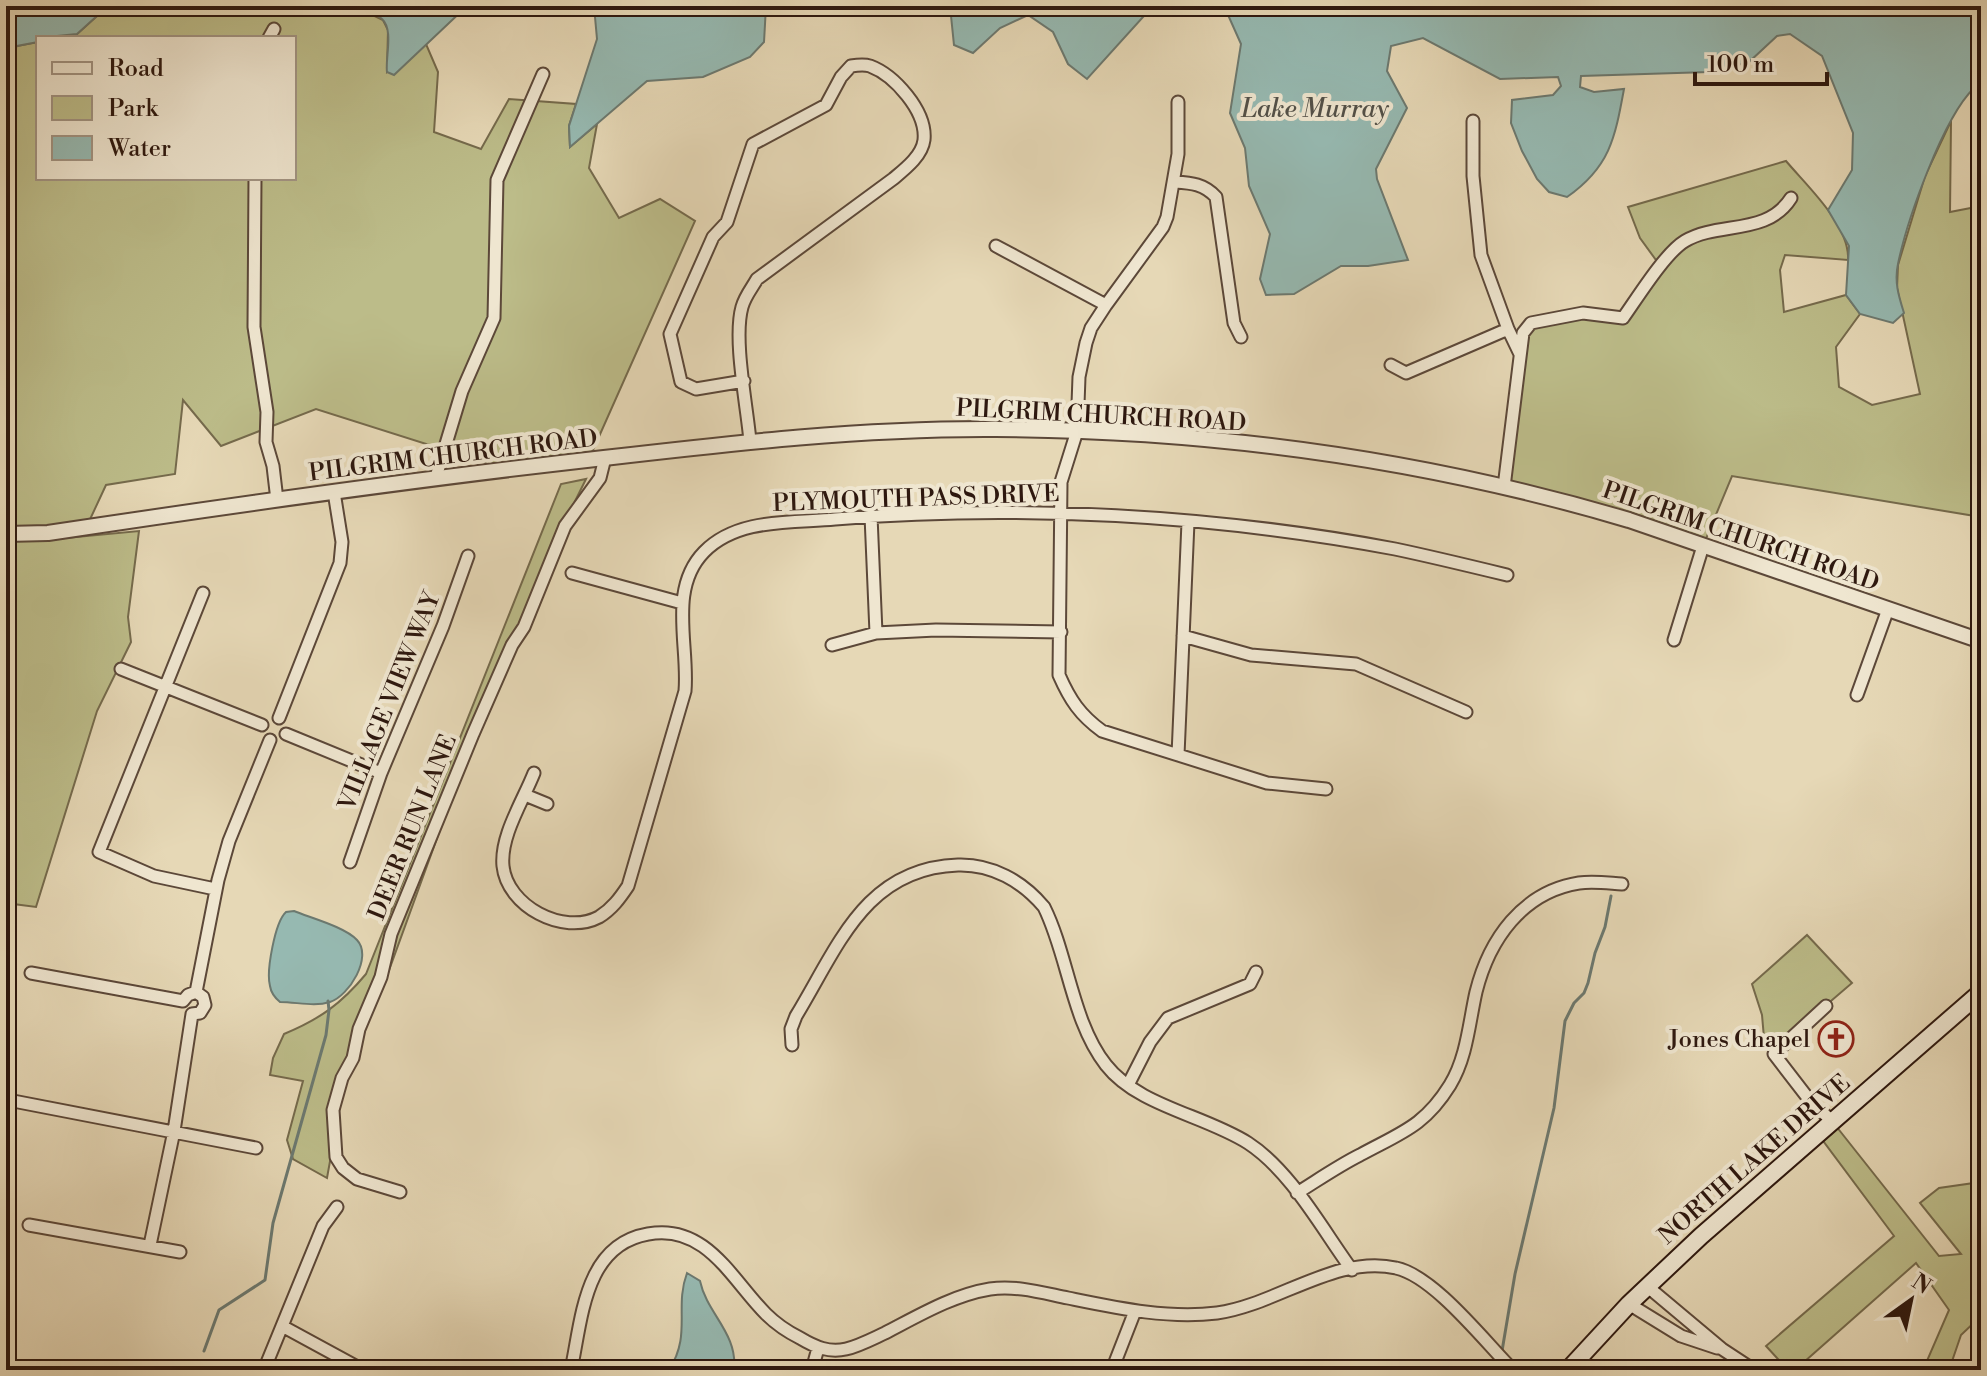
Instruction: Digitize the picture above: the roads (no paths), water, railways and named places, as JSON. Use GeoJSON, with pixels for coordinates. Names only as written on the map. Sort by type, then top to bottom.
{"type":"FeatureCollection","features":[{"type":"Feature","properties":{"kind":"main road","name":"NORTH LAKE DRIVE"},"geometry":{"type":"LineString","coordinates":[[1568,1370],[1629,1304],[1701,1236],[1981,992]]}},
{"type":"Feature","properties":{"kind":"street"},"geometry":{"type":"LineString","coordinates":[[744,381],[696,389],[681,382],[670,334],[713,237],[727,222],[753,144],[826,105],[841,77],[851,66],[867,65],[894,80],[911,100],[921,121],[924,140],[914,161],[893,179],[757,279],[741,310],[740,344],[744,381],[750,441]]}},
{"type":"Feature","properties":{"kind":"street"},"geometry":{"type":"LineString","coordinates":[[436,477],[462,391],[494,318],[497,180],[543,74]]}},
{"type":"Feature","properties":{"kind":"street"},"geometry":{"type":"LineString","coordinates":[[1178,102],[1175,182],[1163,227],[1106,305],[1091,328],[1086,343],[1079,377],[1077,431],[1063,472],[1059,675],[1069,700],[1083,717],[1102,731],[1267,783],[1326,789]]}},
{"type":"Feature","properties":{"kind":"street"},"geometry":{"type":"LineString","coordinates":[[1473,121],[1473,176],[1481,255],[1520,355]]}},
{"type":"Feature","properties":{"kind":"street"},"geometry":{"type":"LineString","coordinates":[[255,180],[254,327],[267,412],[266,442],[273,466],[277,500]]}},
{"type":"Feature","properties":{"kind":"street"},"geometry":{"type":"LineString","coordinates":[[1175,182],[1200,185],[1216,197],[1234,323],[1241,337]]}},
{"type":"Feature","properties":{"kind":"street"},"geometry":{"type":"LineString","coordinates":[[1504,487],[1523,333],[1531,323],[1583,313],[1623,318],[1676,247],[1689,238],[1759,223],[1776,215],[1791,198]]}},
{"type":"Feature","properties":{"kind":"street"},"geometry":{"type":"LineString","coordinates":[[996,246],[1106,305]]}},
{"type":"Feature","properties":{"kind":"street"},"geometry":{"type":"LineString","coordinates":[[1391,365],[1406,373],[1508,329]]}},
{"type":"Feature","properties":{"kind":"street","name":"PILGRIM CHURCH ROAD"},"geometry":{"type":"LineString","coordinates":[[6,534],[48,533],[436,477],[750,441],[892,430],[1077,431],[1262,444],[1414,467],[1504,487],[1629,520],[1981,641]]}},
{"type":"Feature","properties":{"kind":"street","name":"DEER RUN LANE"},"geometry":{"type":"LineString","coordinates":[[400,1192],[357,1179],[343,1168],[336,1157],[333,1110],[342,1078],[353,1058],[359,1029],[381,977],[391,934],[473,734],[512,645],[524,627],[565,526],[600,478],[605,458]]}},
{"type":"Feature","properties":{"kind":"street"},"geometry":{"type":"LineString","coordinates":[[279,718],[340,563],[342,542],[334,492]]}},
{"type":"Feature","properties":{"kind":"street","name":"PLYMOUTH PASS DRIVE"},"geometry":{"type":"LineString","coordinates":[[534,773],[505,840],[503,866],[511,891],[532,910],[556,921],[576,922],[597,918],[616,903],[628,886],[685,691],[687,670],[682,603],[688,577],[702,553],[724,535],[753,526],[871,516],[1060,513],[1267,530],[1395,549],[1507,575]]}},
{"type":"Feature","properties":{"kind":"street"},"geometry":{"type":"LineString","coordinates":[[871,516],[876,633]]}},
{"type":"Feature","properties":{"kind":"street"},"geometry":{"type":"LineString","coordinates":[[1178,755],[1188,522]]}},
{"type":"Feature","properties":{"kind":"street"},"geometry":{"type":"LineString","coordinates":[[1674,640],[1703,546]]}},
{"type":"Feature","properties":{"kind":"street","name":"VILLAGE VIEW WAY"},"geometry":{"type":"LineString","coordinates":[[350,862],[381,773],[443,626],[468,556]]}},
{"type":"Feature","properties":{"kind":"street"},"geometry":{"type":"LineString","coordinates":[[572,573],[682,603]]}},
{"type":"Feature","properties":{"kind":"street"},"geometry":{"type":"LineString","coordinates":[[203,593],[99,852],[154,876],[215,889]]}},
{"type":"Feature","properties":{"kind":"street"},"geometry":{"type":"LineString","coordinates":[[1857,695],[1888,609]]}},
{"type":"Feature","properties":{"kind":"street"},"geometry":{"type":"LineString","coordinates":[[832,645],[876,633],[936,630],[1061,632]]}},
{"type":"Feature","properties":{"kind":"street"},"geometry":{"type":"LineString","coordinates":[[1183,636],[1251,655],[1356,664],[1466,712]]}},
{"type":"Feature","properties":{"kind":"street"},"geometry":{"type":"LineString","coordinates":[[121,669],[262,725]]}},
{"type":"Feature","properties":{"kind":"street"},"geometry":{"type":"LineString","coordinates":[[262,725],[268,719],[279,718]]}},
{"type":"Feature","properties":{"kind":"street"},"geometry":{"type":"LineString","coordinates":[[279,718],[285,724],[286,734]]}},
{"type":"Feature","properties":{"kind":"street"},"geometry":{"type":"LineString","coordinates":[[262,725],[263,734],[270,740],[277,741],[286,734]]}},
{"type":"Feature","properties":{"kind":"street"},"geometry":{"type":"LineString","coordinates":[[286,734],[381,773]]}},
{"type":"Feature","properties":{"kind":"street"},"geometry":{"type":"LineString","coordinates":[[196,992],[215,889],[229,841],[270,740]]}},
{"type":"Feature","properties":{"kind":"street"},"geometry":{"type":"LineString","coordinates":[[525,795],[547,804]]}},
{"type":"Feature","properties":{"kind":"street"},"geometry":{"type":"LineString","coordinates":[[792,1045],[791,1029],[796,1016],[872,897],[891,883],[939,865],[974,864],[1007,876],[1035,896],[1044,907],[1093,1045],[1107,1067],[1128,1085],[1151,1098],[1249,1144],[1276,1166],[1352,1270]]}},
{"type":"Feature","properties":{"kind":"street"},"geometry":{"type":"LineString","coordinates":[[1297,1193],[1357,1156],[1406,1132],[1427,1116],[1450,1085],[1459,1066],[1486,959],[1511,921],[1550,892],[1578,884],[1622,884]]}},
{"type":"Feature","properties":{"kind":"street"},"geometry":{"type":"LineString","coordinates":[[1128,1085],[1150,1042],[1168,1018],[1250,984],[1256,972]]}},
{"type":"Feature","properties":{"kind":"street"},"geometry":{"type":"LineString","coordinates":[[31,973],[183,1001]]}},
{"type":"Feature","properties":{"kind":"street"},"geometry":{"type":"LineString","coordinates":[[183,1001],[196,992]]}},
{"type":"Feature","properties":{"kind":"street"},"geometry":{"type":"LineString","coordinates":[[183,1001],[185,1009],[192,1014],[200,1013],[205,999],[196,992]]}},
{"type":"Feature","properties":{"kind":"street"},"geometry":{"type":"LineString","coordinates":[[1826,1006],[1774,1054],[1811,1102],[1832,1121]]}},
{"type":"Feature","properties":{"kind":"street"},"geometry":{"type":"LineString","coordinates":[[150,1245],[174,1131],[192,1014]]}},
{"type":"Feature","properties":{"kind":"street"},"geometry":{"type":"LineString","coordinates":[[8,1100],[256,1148]]}},
{"type":"Feature","properties":{"kind":"street"},"geometry":{"type":"LineString","coordinates":[[264,1370],[323,1226],[337,1207]]}},
{"type":"Feature","properties":{"kind":"street"},"geometry":{"type":"LineString","coordinates":[[29,1225],[180,1252]]}},
{"type":"Feature","properties":{"kind":"street"},"geometry":{"type":"LineString","coordinates":[[571,1370],[584,1305],[597,1268],[616,1247],[650,1233],[680,1235],[705,1247],[733,1273],[769,1317],[818,1348],[846,1349],[969,1294],[993,1289],[1018,1289],[1135,1311],[1181,1315],[1252,1306],[1325,1275],[1374,1265],[1395,1267],[1423,1279],[1513,1370]]}},
{"type":"Feature","properties":{"kind":"street"},"geometry":{"type":"LineString","coordinates":[[1648,1287],[1722,1349],[1754,1370]]}},
{"type":"Feature","properties":{"kind":"street"},"geometry":{"type":"LineString","coordinates":[[1629,1304],[1681,1336],[1722,1349]]}},
{"type":"Feature","properties":{"kind":"street"},"geometry":{"type":"LineString","coordinates":[[1112,1370],[1135,1311]]}},
{"type":"Feature","properties":{"kind":"street"},"geometry":{"type":"LineString","coordinates":[[282,1326],[363,1370]]}},
{"type":"Feature","properties":{"kind":"street"},"geometry":{"type":"LineString","coordinates":[[812,1370],[818,1348]]}},
{"type":"Feature","properties":{"kind":"water"},"geometry":{"type":"Polygon","coordinates":[[[6,6],[108,6],[77,34],[36,36],[36,42],[17,46],[6,60],[6,6]]]}},
{"type":"Feature","properties":{"kind":"water"},"geometry":{"type":"Polygon","coordinates":[[[362,6],[467,6],[394,75],[387,72],[386,24],[378,16],[364,11],[362,6]]]}},
{"type":"Feature","properties":{"kind":"water"},"geometry":{"type":"Polygon","coordinates":[[[594,6],[766,6],[764,42],[750,57],[703,77],[647,81],[570,147],[569,126],[597,39],[594,6]]]}},
{"type":"Feature","properties":{"kind":"water"},"geometry":{"type":"Polygon","coordinates":[[[950,6],[1153,6],[1087,79],[1068,64],[1053,32],[1028,15],[1000,28],[973,53],[954,45],[950,6]]]}},
{"type":"Feature","properties":{"kind":"water","name":"Lake Murray"},"geometry":{"type":"Polygon","coordinates":[[[1224,6],[1981,6],[1981,90],[1974,88],[1950,122],[1918,197],[1897,271],[1904,313],[1893,323],[1860,314],[1846,295],[1849,246],[1828,210],[1852,170],[1853,133],[1822,56],[1790,34],[1777,36],[1749,62],[1709,72],[1581,76],[1580,87],[1594,92],[1624,89],[1613,137],[1602,163],[1567,197],[1549,192],[1537,179],[1511,123],[1512,100],[1553,95],[1561,86],[1558,77],[1500,79],[1423,38],[1391,46],[1387,71],[1407,108],[1376,169],[1408,260],[1368,266],[1341,266],[1294,294],[1266,295],[1260,279],[1270,234],[1249,186],[1245,148],[1230,113],[1241,44],[1224,6]]]}},
{"type":"Feature","properties":{"kind":"water"},"geometry":{"type":"Polygon","coordinates":[[[294,911],[352,935],[361,947],[357,975],[344,992],[330,1002],[280,1002],[271,991],[269,970],[275,936],[282,917],[286,912],[294,911]]]}},
{"type":"Feature","properties":{"kind":"water"},"geometry":{"type":"Polygon","coordinates":[[[687,1273],[700,1281],[709,1304],[727,1334],[734,1357],[734,1370],[669,1370],[680,1345],[683,1286],[687,1273]]]}},
{"type":"Feature","properties":{"kind":"waterway"},"geometry":{"type":"LineString","coordinates":[[1502,1351],[1515,1274],[1554,1108],[1565,1021],[1588,983],[1611,896]]}},
{"type":"Feature","properties":{"kind":"waterway"},"geometry":{"type":"LineString","coordinates":[[204,1351],[219,1310],[265,1280],[273,1223],[326,1035],[328,1001]]}},
{"type":"Feature","properties":{"kind":"waterway"},"geometry":{"type":"LineString","coordinates":[[1496,1370],[1499,1362]]}},
{"type":"Feature","properties":{"kind":"place","name":"Jones Chapel"},"geometry":{"type":"Point","coordinates":[1836,1039]}}]}
